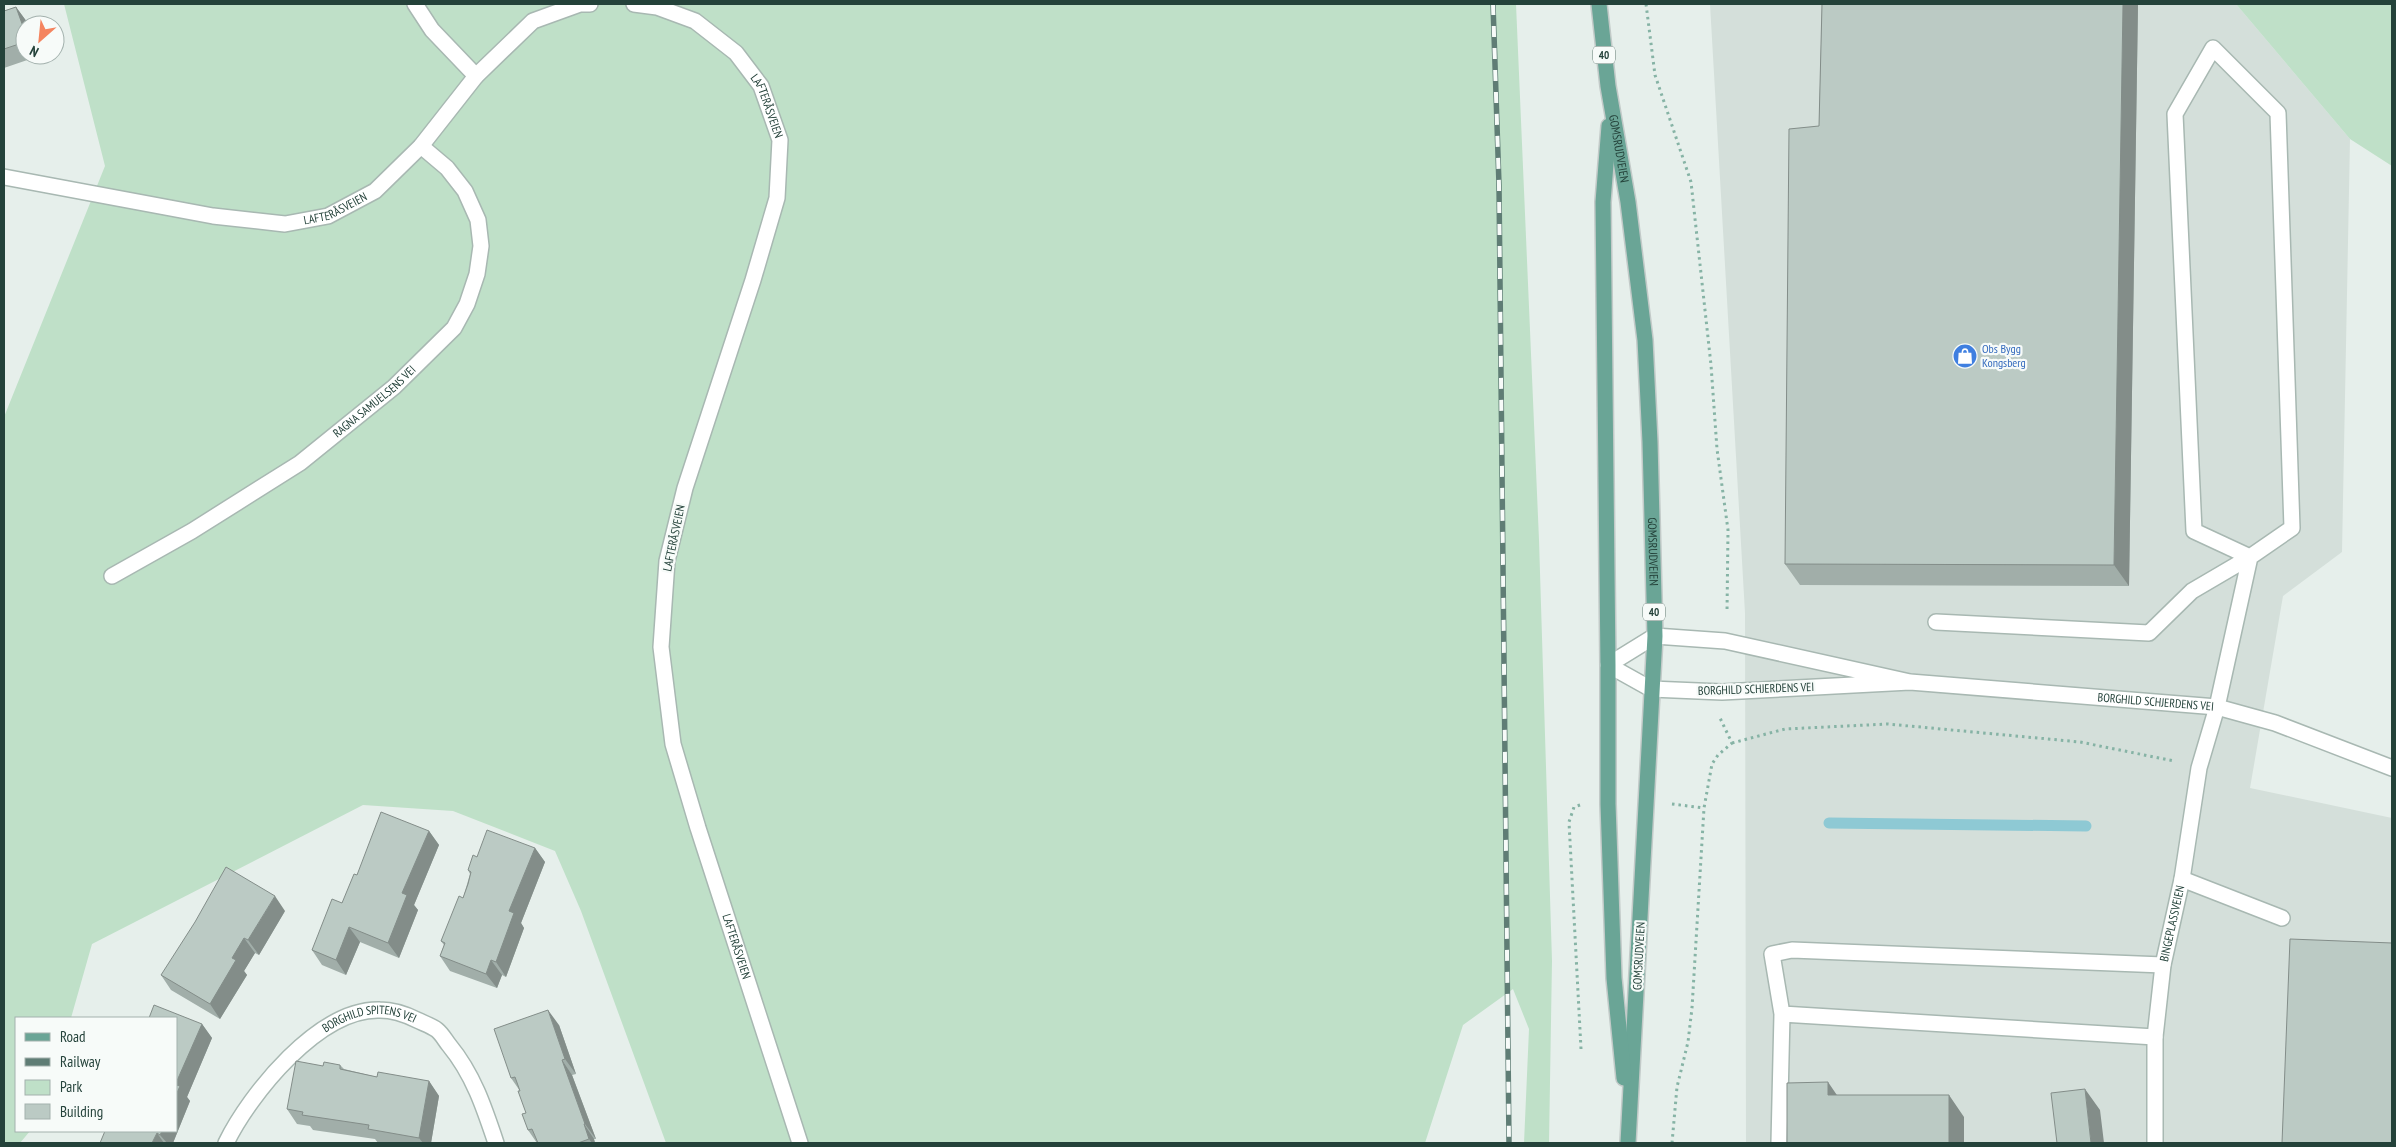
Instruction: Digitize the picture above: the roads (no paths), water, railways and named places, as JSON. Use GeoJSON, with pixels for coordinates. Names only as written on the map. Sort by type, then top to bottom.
{"type":"FeatureCollection","features":[{"type":"Feature","properties":{"kind":"main road","name":"GOMSRUDVEIEN"},"geometry":{"type":"LineString","coordinates":[[1599,4],[1611,105],[1628,202],[1645,340],[1650,442],[1655,636],[1628,1143]]}},
{"type":"Feature","properties":{"kind":"main road","name":"GOMSRUDVEIEN"},"geometry":{"type":"LineString","coordinates":[[1611,105],[1603,202],[1608,804],[1614,978],[1628,1120]]}},
{"type":"Feature","properties":{"kind":"street"},"geometry":{"type":"LineString","coordinates":[[415,4],[432,30],[476,76]]}},
{"type":"Feature","properties":{"kind":"street","name":"LAFTERÅSVEIEN"},"geometry":{"type":"LineString","coordinates":[[4,176],[213,216],[285,224],[328,216],[375,191],[421,146],[476,76],[533,21],[580,4],[590,4]]}},
{"type":"Feature","properties":{"kind":"street","name":"LAFTERÅSVEIEN"},"geometry":{"type":"LineString","coordinates":[[634,4],[657,7],[695,21],[736,53],[760,86],[780,140],[776,198],[754,280],[685,488],[669,552],[661,647],[673,744],[698,828],[800,1143]]}},
{"type":"Feature","properties":{"kind":"street"},"geometry":{"type":"LineString","coordinates":[[1936,622],[2149,633],[2192,591],[2250,557],[2292,528],[2278,113],[2213,48],[2175,114],[2194,531],[2250,557]]}},
{"type":"Feature","properties":{"kind":"street","name":"RAGNA SAMUELSENS VEI"},"geometry":{"type":"LineString","coordinates":[[112,576],[192,531],[300,463],[394,388],[454,328],[467,304],[477,274],[481,246],[478,220],[465,191],[453,176],[421,146]]}},
{"type":"Feature","properties":{"kind":"street","name":"BINGEPLASSVEIEN"},"geometry":{"type":"LineString","coordinates":[[2155,1143],[2155,1037],[2163,965],[2182,879],[2199,768],[2217,707],[2250,557]]}},
{"type":"Feature","properties":{"kind":"street"},"geometry":{"type":"LineString","coordinates":[[1608,665],[1655,636]]}},
{"type":"Feature","properties":{"kind":"street","name":"BORGHILD SCHJERDENS VEI"},"geometry":{"type":"LineString","coordinates":[[1655,636],[1725,641],[1910,682]]}},
{"type":"Feature","properties":{"kind":"street","name":"BORGHILD SCHJERDENS VEI"},"geometry":{"type":"LineString","coordinates":[[1608,665],[1651,689],[1722,692],[1910,682],[2217,707],[2275,722],[2392,768]]}},
{"type":"Feature","properties":{"kind":"street"},"geometry":{"type":"LineString","coordinates":[[2182,879],[2282,918]]}},
{"type":"Feature","properties":{"kind":"street"},"geometry":{"type":"LineString","coordinates":[[1779,1143],[1782,1014],[1772,954],[1792,950],[2163,965]]}},
{"type":"Feature","properties":{"kind":"street","name":"BORGHILD SPITENS VEI"},"geometry":{"type":"LineString","coordinates":[[226,1143],[234,1126],[265,1082],[309,1039],[337,1021],[355,1014],[380,1010],[409,1016],[437,1030],[460,1059],[481,1096],[496,1143]]}},
{"type":"Feature","properties":{"kind":"street"},"geometry":{"type":"LineString","coordinates":[[1782,1014],[2155,1037]]}},
{"type":"Feature","properties":{"kind":"waterway"},"geometry":{"type":"LineString","coordinates":[[1829,823],[2086,826]]}},
{"type":"Feature","properties":{"kind":"railway"},"geometry":{"type":"LineString","coordinates":[[1493,4],[1499,185],[1509,1143]]}},
{"type":"Feature","properties":{"kind":"place","name":"Obs Bygg Kongsberg"},"geometry":{"type":"Point","coordinates":[1965,356]}}]}
